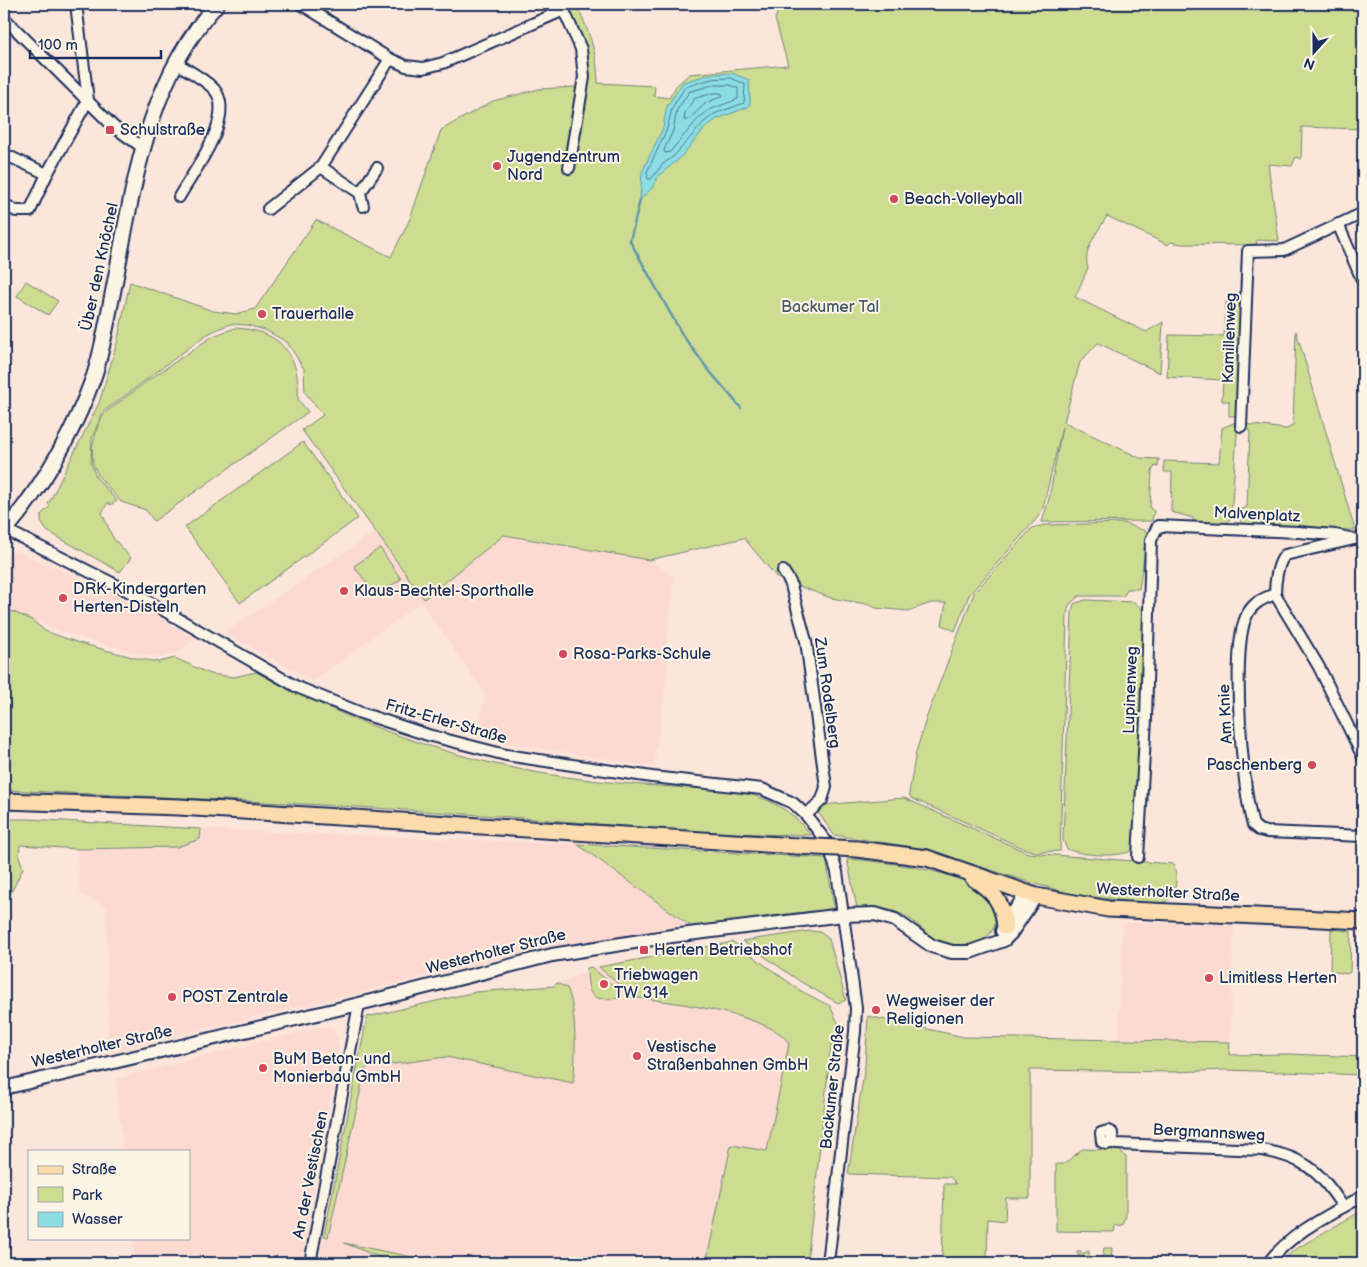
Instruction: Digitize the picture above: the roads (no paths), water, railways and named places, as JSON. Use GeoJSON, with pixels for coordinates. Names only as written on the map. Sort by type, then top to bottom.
{"type":"FeatureCollection","features":[{"type":"Feature","properties":{"kind":"main road","name":"Über den Knöchel"},"geometry":{"type":"LineString","coordinates":[[4,530],[57,456],[94,376],[142,147],[159,98],[176,63],[193,34],[217,4]]}},
{"type":"Feature","properties":{"kind":"main road"},"geometry":{"type":"LineString","coordinates":[[6,802],[179,807],[857,849],[927,858],[1032,894]]}},
{"type":"Feature","properties":{"kind":"main road"},"geometry":{"type":"LineString","coordinates":[[960,868],[983,884],[1001,903],[1005,927]]}},
{"type":"Feature","properties":{"kind":"main road","name":"Westerholter Straße"},"geometry":{"type":"LineString","coordinates":[[1032,894],[1108,909],[1363,920]]}},
{"type":"Feature","properties":{"kind":"street"},"geometry":{"type":"LineString","coordinates":[[4,204],[16,211],[30,211],[47,174],[88,100],[76,4]]}},
{"type":"Feature","properties":{"kind":"street"},"geometry":{"type":"LineString","coordinates":[[301,4],[390,59],[406,66],[423,68],[443,63],[563,7],[581,49],[584,77],[569,168]]}},
{"type":"Feature","properties":{"kind":"street"},"geometry":{"type":"LineString","coordinates":[[4,18],[114,127],[142,147]]}},
{"type":"Feature","properties":{"kind":"street"},"geometry":{"type":"LineString","coordinates":[[268,208],[321,167],[390,59]]}},
{"type":"Feature","properties":{"kind":"street"},"geometry":{"type":"LineString","coordinates":[[176,63],[200,77],[214,90],[221,101],[222,113],[214,135],[179,197]]}},
{"type":"Feature","properties":{"kind":"street"},"geometry":{"type":"LineString","coordinates":[[4,154],[47,174]]}},
{"type":"Feature","properties":{"kind":"street"},"geometry":{"type":"LineString","coordinates":[[321,167],[360,193],[363,206]]}},
{"type":"Feature","properties":{"kind":"street"},"geometry":{"type":"LineString","coordinates":[[360,193],[377,168]]}},
{"type":"Feature","properties":{"kind":"street"},"geometry":{"type":"LineString","coordinates":[[1363,213],[1338,224],[1363,282]]}},
{"type":"Feature","properties":{"kind":"street","name":"Kamillenweg"},"geometry":{"type":"LineString","coordinates":[[1241,426],[1248,251],[1284,250],[1338,224]]}},
{"type":"Feature","properties":{"kind":"street","name":"Malvenplatz"},"geometry":{"type":"LineString","coordinates":[[1158,526],[1298,532],[1359,538]]}},
{"type":"Feature","properties":{"kind":"street","name":"Lupinenweg"},"geometry":{"type":"LineString","coordinates":[[1138,857],[1146,719],[1151,540],[1158,526]]}},
{"type":"Feature","properties":{"kind":"street","name":"Fritz-Erler-Straße"},"geometry":{"type":"LineString","coordinates":[[4,530],[144,599],[297,687],[361,713],[428,735],[506,755],[652,777],[762,789],[793,803],[806,815],[828,844],[837,872],[843,915]]}},
{"type":"Feature","properties":{"kind":"street"},"geometry":{"type":"LineString","coordinates":[[1359,538],[1285,555],[1280,564],[1275,594],[1319,667],[1363,757]]}},
{"type":"Feature","properties":{"kind":"street","name":"Zum Rodelberg"},"geometry":{"type":"LineString","coordinates":[[783,571],[790,582],[806,641],[826,787],[822,800],[806,815]]}},
{"type":"Feature","properties":{"kind":"street","name":"Am Knie"},"geometry":{"type":"LineString","coordinates":[[1275,594],[1257,602],[1249,611],[1244,621],[1241,641],[1240,718],[1253,825],[1259,830],[1267,832],[1363,836]]}},
{"type":"Feature","properties":{"kind":"street"},"geometry":{"type":"LineString","coordinates":[[994,944],[1005,927],[1032,894]]}},
{"type":"Feature","properties":{"kind":"street","name":"Westerholter Straße"},"geometry":{"type":"LineString","coordinates":[[4,1088],[569,952],[843,915],[875,914],[895,920],[932,946],[952,952],[970,952],[994,944],[1011,933],[1032,894]]}},
{"type":"Feature","properties":{"kind":"street","name":"Backumer Straße"},"geometry":{"type":"LineString","coordinates":[[828,1263],[855,1032],[856,1008],[843,915]]}},
{"type":"Feature","properties":{"kind":"street","name":"An der Vestischen"},"geometry":{"type":"LineString","coordinates":[[310,1263],[359,1004]]}},
{"type":"Feature","properties":{"kind":"street","name":"Bergmannsweg"},"geometry":{"type":"LineString","coordinates":[[1112,1142],[1116,1144],[1262,1150],[1283,1154],[1310,1167],[1327,1181],[1343,1207]]}},
{"type":"Feature","properties":{"kind":"street"},"geometry":{"type":"LineString","coordinates":[[1268,1263],[1277,1252],[1303,1230],[1363,1196]]}},
{"type":"Feature","properties":{"kind":"water"},"geometry":{"type":"Polygon","coordinates":[[[732,73],[749,80],[750,103],[748,107],[717,119],[706,127],[678,160],[658,176],[652,188],[640,200],[642,172],[663,128],[667,106],[683,82],[711,74],[732,73]]]}},
{"type":"Feature","properties":{"kind":"waterway"},"geometry":{"type":"LineString","coordinates":[[640,200],[630,241],[683,336],[741,408]]}},
{"type":"Feature","properties":{"kind":"place","name":"Schulstraße"},"geometry":{"type":"Point","coordinates":[110,130]}},
{"type":"Feature","properties":{"kind":"place","name":"Jugendzentrum Nord"},"geometry":{"type":"Point","coordinates":[497,166]}},
{"type":"Feature","properties":{"kind":"place","name":"Beach-Volleyball"},"geometry":{"type":"Point","coordinates":[894,199]}},
{"type":"Feature","properties":{"kind":"place","name":"Trauerhalle"},"geometry":{"type":"Point","coordinates":[262,314]}},
{"type":"Feature","properties":{"kind":"place","name":"Klaus-Bechtel-Sporthalle"},"geometry":{"type":"Point","coordinates":[344,591]}},
{"type":"Feature","properties":{"kind":"place","name":"DRK-Kindergarten Herten-Disteln"},"geometry":{"type":"Point","coordinates":[63,598]}},
{"type":"Feature","properties":{"kind":"place","name":"Rosa-Parks-Schule"},"geometry":{"type":"Point","coordinates":[563,654]}},
{"type":"Feature","properties":{"kind":"place","name":"Paschenberg"},"geometry":{"type":"Point","coordinates":[1312,765]}},
{"type":"Feature","properties":{"kind":"place","name":"Herten Betriebshof"},"geometry":{"type":"Point","coordinates":[644,950]}},
{"type":"Feature","properties":{"kind":"place","name":"Limitless Herten"},"geometry":{"type":"Point","coordinates":[1209,978]}},
{"type":"Feature","properties":{"kind":"place","name":"Triebwagen TW 314"},"geometry":{"type":"Point","coordinates":[604,984]}},
{"type":"Feature","properties":{"kind":"place","name":"POST Zentrale"},"geometry":{"type":"Point","coordinates":[172,997]}},
{"type":"Feature","properties":{"kind":"place","name":"Wegweiser der Religionen"},"geometry":{"type":"Point","coordinates":[876,1010]}},
{"type":"Feature","properties":{"kind":"place","name":"Vestische Straßenbahnen GmbH"},"geometry":{"type":"Point","coordinates":[637,1056]}},
{"type":"Feature","properties":{"kind":"place","name":"BuM Beton- und Monierbau GmbH"},"geometry":{"type":"Point","coordinates":[263,1068]}},
{"type":"Feature","properties":{"kind":"park label","name":"Backumer Tal"},"geometry":{"type":"Point","coordinates":[830,307]}}]}
